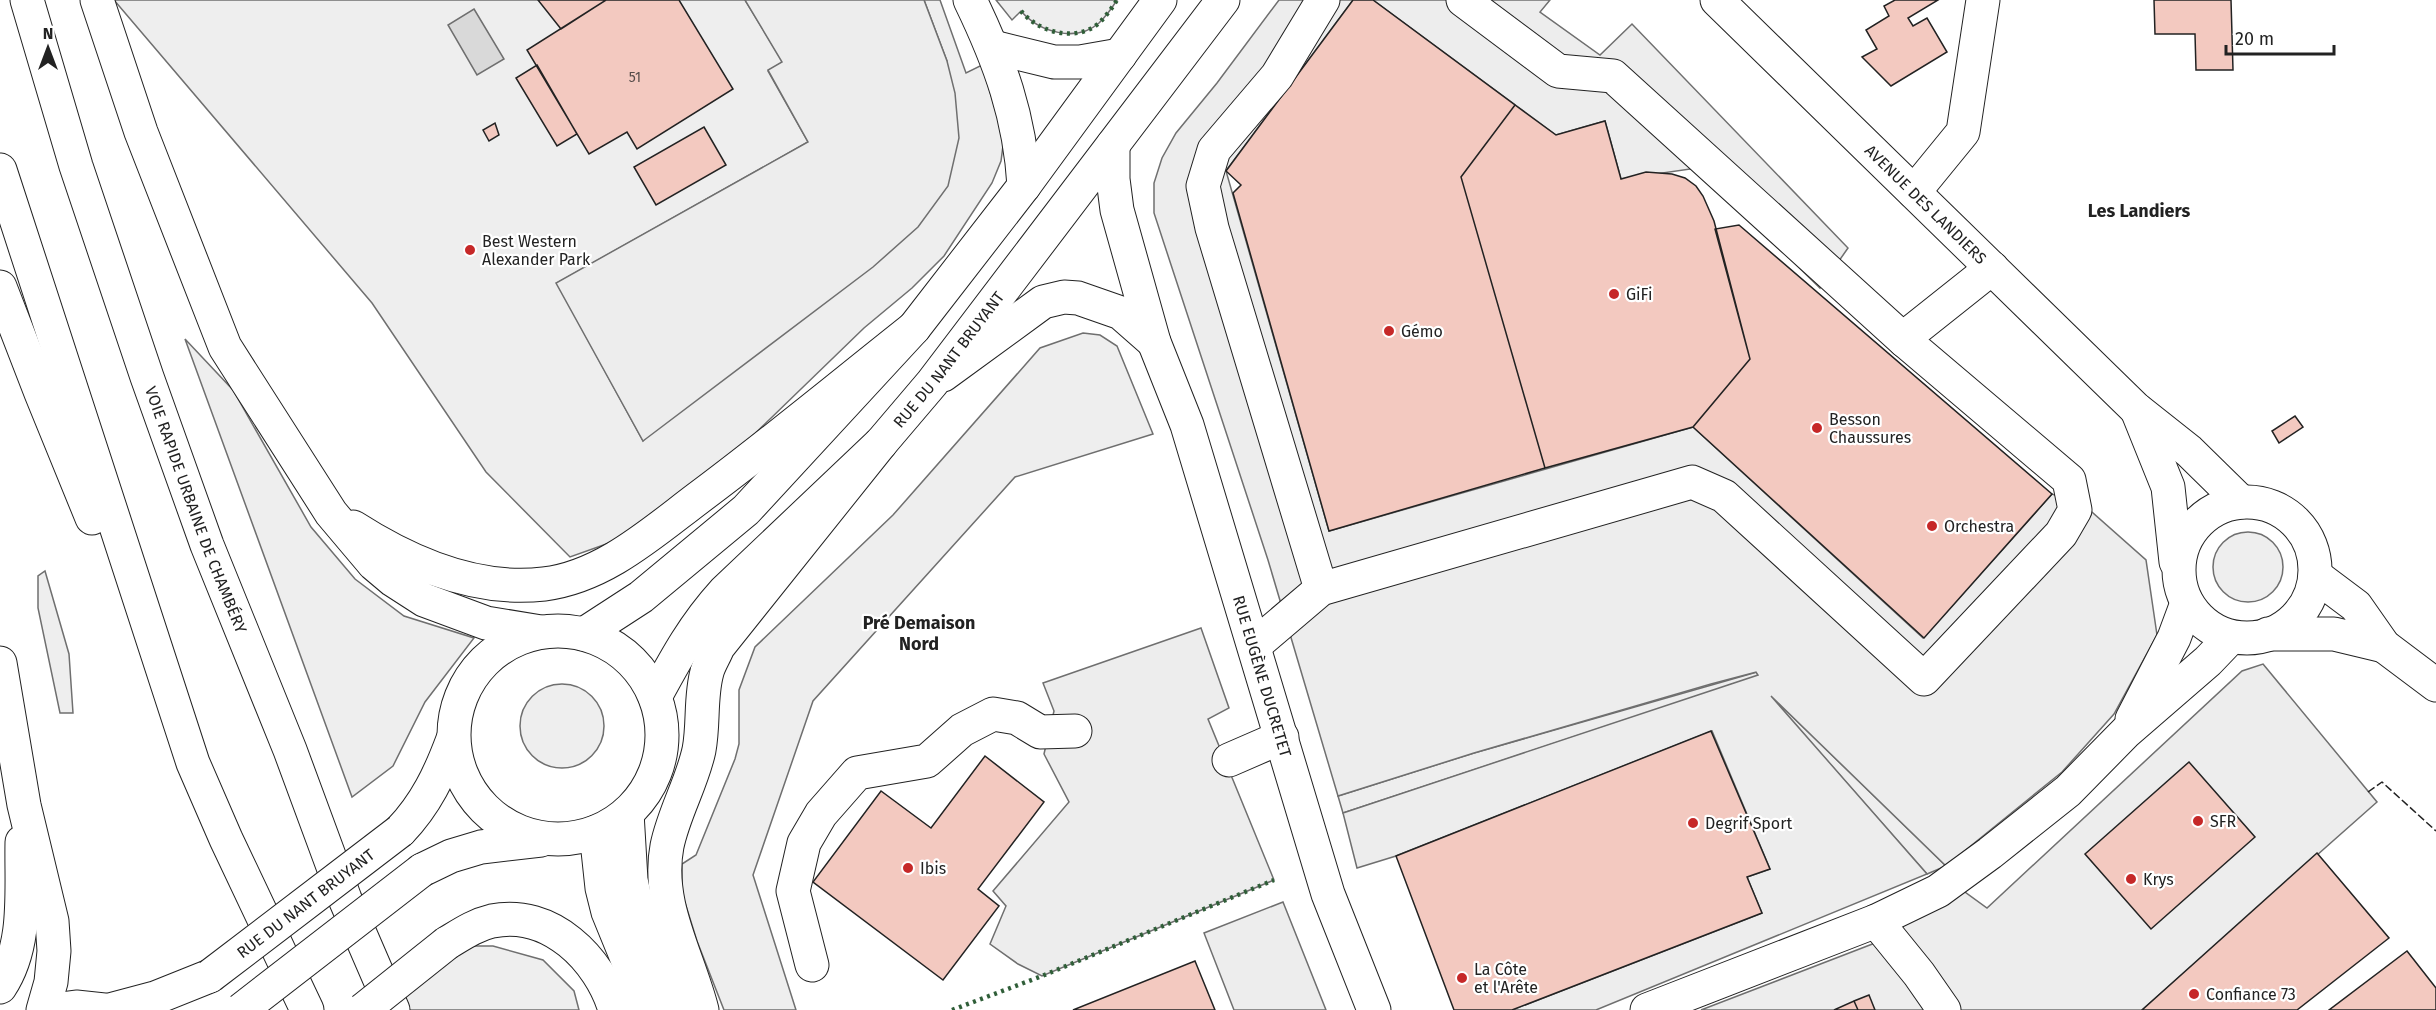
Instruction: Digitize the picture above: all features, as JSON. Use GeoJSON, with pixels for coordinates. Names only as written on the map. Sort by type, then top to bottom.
{"type":"FeatureCollection","features":[{"type":"Feature","properties":{"kind":"main road","name":"VOIE RAPIDE URBAINE DE CHAMBÉRY"},"geometry":{"type":"LineString","coordinates":[[27,0],[76,166],[147,377],[207,545],[290,750],[345,899],[393,1010]]}},
{"type":"Feature","properties":{"kind":"main road"},"geometry":{"type":"LineString","coordinates":[[97,0],[141,132],[225,347],[331,513],[374,564],[393,580],[424,600],[486,623],[541,632],[562,631],[584,634],[607,643],[627,657],[644,676],[655,698],[662,722],[662,747],[656,772],[644,794],[627,813],[611,826],[578,837],[481,847],[451,856],[422,870],[241,1010]]}},
{"type":"Feature","properties":{"kind":"main road"},"geometry":{"type":"LineString","coordinates":[[970,0],[993,47],[1014,114],[1022,151],[1024,186]]}},
{"type":"Feature","properties":{"kind":"main road"},"geometry":{"type":"LineString","coordinates":[[584,634],[641,597],[746,510],[914,328],[1024,186],[1160,0]]}},
{"type":"Feature","properties":{"kind":"main road","name":"RUE DU NANT BRUYANT"},"geometry":{"type":"LineString","coordinates":[[655,698],[679,651],[701,616],[881,443],[932,383],[1223,0]]}},
{"type":"Feature","properties":{"kind":"main road"},"geometry":{"type":"LineString","coordinates":[[1321,589],[1212,228],[1203,186],[1214,150],[1277,76],[1323,0]]}},
{"type":"Feature","properties":{"kind":"main road"},"geometry":{"type":"LineString","coordinates":[[1255,645],[1321,589],[1692,482],[1724,496],[1924,680],[2061,534],[2075,510],[2069,480],[1905,341],[1612,76],[1558,71],[1463,0]]}},
{"type":"Feature","properties":{"kind":"main road","name":"AVENUE DES LANDIERS"},"geometry":{"type":"LineString","coordinates":[[1717,0],[2136,409],[2188,451],[2241,502]]}},
{"type":"Feature","properties":{"kind":"main road"},"geometry":{"type":"LineString","coordinates":[[1914,192],[1963,132],[1983,0]]}},
{"type":"Feature","properties":{"kind":"main road"},"geometry":{"type":"LineString","coordinates":[[993,47],[1054,62],[1080,62],[1120,55]]}},
{"type":"Feature","properties":{"kind":"main road","name":"RUE EUGÈNE DUCRETET"},"geometry":{"type":"LineString","coordinates":[[1113,146],[1113,179],[1117,210],[1154,342],[1187,425],[1328,894],[1374,1010]]}},
{"type":"Feature","properties":{"kind":"main road"},"geometry":{"type":"LineString","coordinates":[[0,170],[194,763]]}},
{"type":"Feature","properties":{"kind":"main road"},"geometry":{"type":"LineString","coordinates":[[1905,341],[1914,330],[1992,268]]}},
{"type":"Feature","properties":{"kind":"main road"},"geometry":{"type":"LineString","coordinates":[[0,287],[40,393],[226,839],[307,1010]]}},
{"type":"Feature","properties":{"kind":"main road","name":"RUE EUGÈNE DUCRETET"},"geometry":{"type":"LineString","coordinates":[[932,383],[1043,302],[1064,297],[1078,298],[1121,313],[1154,342]]}},
{"type":"Feature","properties":{"kind":"main road"},"geometry":{"type":"LineString","coordinates":[[331,513],[398,553],[430,568],[453,575],[517,585],[545,584],[567,579],[604,564],[630,549],[737,469],[914,328]]}},
{"type":"Feature","properties":{"kind":"main road","name":"AVENUE DES LANDIERS"},"geometry":{"type":"LineString","coordinates":[[2136,409],[2168,487],[2183,591]]}},
{"type":"Feature","properties":{"kind":"main road"},"geometry":{"type":"LineString","coordinates":[[702,1010],[696,986],[673,924],[665,893],[664,870],[667,845],[675,817],[695,768],[701,742],[707,671],[718,647],[881,443]]}},
{"type":"Feature","properties":{"kind":"main road"},"geometry":{"type":"LineString","coordinates":[[2126,732],[2174,638],[2183,591],[2180,560],[2184,541],[2194,525],[2223,504],[2241,502],[2262,504],[2282,511],[2297,524],[2308,540],[2315,558],[2316,576],[2312,593],[2303,611],[2287,625],[2268,634]]}},
{"type":"Feature","properties":{"kind":"main road"},"geometry":{"type":"LineString","coordinates":[[2316,576],[2356,606],[2384,646],[2436,685]]}},
{"type":"Feature","properties":{"kind":"main road"},"geometry":{"type":"LineString","coordinates":[[2183,591],[2193,613],[2211,628],[2231,637],[2268,634],[2334,634],[2384,646]]}},
{"type":"Feature","properties":{"kind":"main road"},"geometry":{"type":"LineString","coordinates":[[541,632],[498,650],[478,667],[464,688],[458,705],[453,739],[458,768],[472,795],[493,817],[519,832],[548,839]]}},
{"type":"Feature","properties":{"kind":"main road"},"geometry":{"type":"LineString","coordinates":[[1647,1010],[1876,921],[1938,891],[2068,791],[2126,732],[2208,661],[2231,637]]}},
{"type":"Feature","properties":{"kind":"main road"},"geometry":{"type":"LineString","coordinates":[[0,663],[24,805],[52,921],[54,951],[51,982],[43,1010]]}},
{"type":"Feature","properties":{"kind":"main road"},"geometry":{"type":"LineString","coordinates":[[812,965],[793,891],[804,843],[821,814],[856,773],[927,761],[962,730],[993,714],[1017,718],[1040,732],[1075,731]]}},
{"type":"Feature","properties":{"kind":"main road"},"geometry":{"type":"LineString","coordinates":[[1229,760],[1282,737]]}},
{"type":"Feature","properties":{"kind":"main road","name":"RUE DU NANT BRUYANT"},"geometry":{"type":"LineString","coordinates":[[110,1010],[155,998],[210,976],[400,831],[427,799],[440,775],[453,739]]}},
{"type":"Feature","properties":{"kind":"main road"},"geometry":{"type":"LineString","coordinates":[[0,987],[13,961],[20,926],[24,805]]}},
{"type":"Feature","properties":{"kind":"main road"},"geometry":{"type":"LineString","coordinates":[[627,813],[631,880],[639,918],[671,1010]]}},
{"type":"Feature","properties":{"kind":"main road"},"geometry":{"type":"LineString","coordinates":[[596,832],[602,888],[608,912],[648,1010]]}},
{"type":"Feature","properties":{"kind":"main road"},"geometry":{"type":"LineString","coordinates":[[363,1010],[447,943],[472,928],[494,921],[530,921],[550,929],[576,948],[591,962],[602,979],[615,1010]]}},
{"type":"Feature","properties":{"kind":"main road"},"geometry":{"type":"LineString","coordinates":[[1876,921],[1944,1010]]}},
{"type":"Feature","properties":{"kind":"main road"},"geometry":{"type":"LineString","coordinates":[[53,1010],[76,1007],[104,1010]]}},
{"type":"Feature","properties":{"kind":"shaded area","name":"Best Western Alexander Park"},"geometry":{"type":"Polygon","coordinates":[[[114,0],[745,0],[783,62],[768,71],[808,142],[557,283],[643,441],[947,61],[924,0],[940,0],[966,73],[982,65],[1004,138],[1001,161],[992,183],[944,256],[912,288],[864,328],[738,450],[676,499],[612,542],[570,557],[486,472],[372,303],[114,0]]]}},
{"type":"Feature","properties":{"kind":"shaded area"},"geometry":{"type":"Polygon","coordinates":[[[745,0],[924,0],[947,61],[955,93],[959,138],[948,186],[918,227],[873,267],[643,441],[556,283],[808,142],[768,70],[782,62],[745,0]]]}},
{"type":"Feature","properties":{"kind":"shaded area"},"geometry":{"type":"Polygon","coordinates":[[[996,0],[1117,0],[1099,23],[1080,33],[1069,34],[1038,25],[1021,11],[1012,20],[996,0]]]}},
{"type":"Feature","properties":{"kind":"shaded area"},"geometry":{"type":"Polygon","coordinates":[[[1279,0],[1353,0],[1226,171],[1329,531],[1693,427],[1923,638],[2052,494],[2084,505],[2146,560],[2157,635],[2114,714],[2062,772],[1946,866],[1771,696],[1927,874],[1596,1010],[1512,1010],[1762,913],[1747,877],[1770,869],[1712,731],[1396,856],[1357,868],[1343,813],[1758,675],[1756,672],[1711,684],[1474,753],[1338,796],[1268,560],[1154,213],[1154,183],[1162,158],[1176,133],[1217,83],[1279,0]]]}},
{"type":"Feature","properties":{"kind":"shaded area"},"geometry":{"type":"Polygon","coordinates":[[[1373,0],[1550,0],[1540,12],[1600,55],[1632,24],[1848,248],[1820,288],[1697,168],[1621,179],[1605,121],[1556,135],[1373,0]]]}},
{"type":"Feature","properties":{"kind":"shaded area"},"geometry":{"type":"Polygon","coordinates":[[[474,9],[504,59],[477,75],[448,25],[474,9]]]}},
{"type":"Feature","properties":{"kind":"shaded area"},"geometry":{"type":"Polygon","coordinates":[[[1083,333],[1100,335],[1117,346],[1153,434],[1015,477],[813,701],[753,875],[796,1010],[724,1010],[697,941],[682,893],[682,864],[696,855],[735,759],[739,744],[739,690],[755,647],[893,515],[1040,348],[1083,333]]]}},
{"type":"Feature","properties":{"kind":"shaded area"},"geometry":{"type":"Polygon","coordinates":[[[185,339],[233,390],[311,527],[355,579],[404,616],[474,638],[425,702],[393,766],[352,797],[185,339]]]}},
{"type":"Feature","properties":{"kind":"shaded area"},"geometry":{"type":"Polygon","coordinates":[[[2248,532],[2261,535],[2273,542],[2280,554],[2283,567],[2280,580],[2273,592],[2261,599],[2248,602],[2235,599],[2223,592],[2216,580],[2213,567],[2216,554],[2223,542],[2235,535],[2248,532]]]}},
{"type":"Feature","properties":{"kind":"shaded area"},"geometry":{"type":"Polygon","coordinates":[[[45,571],[69,654],[73,713],[60,713],[38,608],[38,576],[45,571]]]}},
{"type":"Feature","properties":{"kind":"shaded area"},"geometry":{"type":"Polygon","coordinates":[[[1201,628],[1229,708],[1208,719],[1274,880],[1042,976],[1018,964],[990,944],[1006,906],[993,891],[1069,802],[1044,754],[1054,711],[1043,683],[1201,628]]]}},
{"type":"Feature","properties":{"kind":"shaded area"},"geometry":{"type":"Polygon","coordinates":[[[2263,664],[2377,802],[2142,1010],[1701,1010],[1875,943],[1962,890],[1987,908],[2242,671],[2263,664]]]}},
{"type":"Feature","properties":{"kind":"shaded area"},"geometry":{"type":"Polygon","coordinates":[[[1757,672],[1758,676],[1343,813],[1338,796],[1474,753],[1757,672]]]}},
{"type":"Feature","properties":{"kind":"shaded area"},"geometry":{"type":"Polygon","coordinates":[[[562,684],[578,687],[592,696],[601,710],[604,726],[601,742],[592,756],[578,765],[562,768],[546,765],[532,756],[523,742],[520,726],[523,710],[532,696],[546,687],[562,684]]]}},
{"type":"Feature","properties":{"kind":"shaded area"},"geometry":{"type":"Polygon","coordinates":[[[1763,688],[1946,866],[1927,874],[1763,688]]]}},
{"type":"Feature","properties":{"kind":"shaded area"},"geometry":{"type":"Polygon","coordinates":[[[1283,902],[1326,1010],[1234,1010],[1204,933],[1283,902]]]}},
{"type":"Feature","properties":{"kind":"shaded area"},"geometry":{"type":"Polygon","coordinates":[[[461,946],[493,946],[543,960],[574,991],[579,1010],[381,1010],[461,946]]]}},
{"type":"Feature","properties":{"kind":"building"},"geometry":{"type":"Polygon","coordinates":[[[538,0],[606,0],[561,29],[538,0]]]}},
{"type":"Feature","properties":{"kind":"building"},"geometry":{"type":"Polygon","coordinates":[[[606,0],[679,0],[733,89],[637,149],[627,132],[589,154],[527,50],[606,0]]]}},
{"type":"Feature","properties":{"kind":"building","name":"Gémo"},"geometry":{"type":"Polygon","coordinates":[[[1353,0],[1373,0],[1515,105],[1461,177],[1545,468],[1329,531],[1233,193],[1241,185],[1226,171],[1353,0]]]}},
{"type":"Feature","properties":{"kind":"building"},"geometry":{"type":"Polygon","coordinates":[[[1895,0],[1938,0],[1908,18],[1913,26],[1927,18],[1947,52],[1891,86],[1862,57],[1877,49],[1866,30],[1889,16],[1884,6],[1895,0]]]}},
{"type":"Feature","properties":{"kind":"building"},"geometry":{"type":"Polygon","coordinates":[[[2154,0],[2231,0],[2233,70],[2196,70],[2195,34],[2155,34],[2154,0]]]}},
{"type":"Feature","properties":{"kind":"building"},"geometry":{"type":"Polygon","coordinates":[[[537,65],[577,134],[557,146],[516,78],[537,65]]]}},
{"type":"Feature","properties":{"kind":"building","name":"GiFi"},"geometry":{"type":"Polygon","coordinates":[[[1515,105],[1556,135],[1605,121],[1621,179],[1646,172],[1672,174],[1685,178],[1696,186],[1703,196],[1714,221],[1750,359],[1693,427],[1545,468],[1461,177],[1515,105]]]}},
{"type":"Feature","properties":{"kind":"building"},"geometry":{"type":"Polygon","coordinates":[[[495,123],[499,135],[489,141],[483,130],[495,123]]]}},
{"type":"Feature","properties":{"kind":"building"},"geometry":{"type":"Polygon","coordinates":[[[704,127],[726,165],[656,205],[634,167],[704,127]]]}},
{"type":"Feature","properties":{"kind":"building"},"geometry":{"type":"Polygon","coordinates":[[[1739,225],[2052,494],[1924,638],[1693,427],[1750,359],[1715,229],[1739,225]]]}},
{"type":"Feature","properties":{"kind":"building"},"geometry":{"type":"Polygon","coordinates":[[[2295,416],[2303,427],[2279,443],[2272,431],[2295,416]]]}},
{"type":"Feature","properties":{"kind":"building"},"geometry":{"type":"Polygon","coordinates":[[[1711,731],[1770,869],[1747,877],[1762,913],[1512,1010],[1454,1010],[1396,856],[1711,731]]]}},
{"type":"Feature","properties":{"kind":"building","name":"Ibis"},"geometry":{"type":"Polygon","coordinates":[[[985,756],[1044,802],[978,889],[999,906],[943,980],[813,882],[881,791],[931,828],[985,756]]]}},
{"type":"Feature","properties":{"kind":"building"},"geometry":{"type":"Polygon","coordinates":[[[2189,762],[2255,837],[2151,929],[2085,854],[2189,762]]]}},
{"type":"Feature","properties":{"kind":"building"},"geometry":{"type":"Polygon","coordinates":[[[2317,853],[2389,938],[2297,1010],[2142,1010],[2317,853]]]}},
{"type":"Feature","properties":{"kind":"building"},"geometry":{"type":"Polygon","coordinates":[[[2407,951],[2436,988],[2436,1010],[2329,1010],[2407,951]]]}},
{"type":"Feature","properties":{"kind":"building"},"geometry":{"type":"Polygon","coordinates":[[[1195,961],[1215,1010],[1073,1010],[1195,961]]]}},
{"type":"Feature","properties":{"kind":"building"},"geometry":{"type":"Polygon","coordinates":[[[1869,995],[1875,1010],[1858,1010],[1854,1001],[1869,995]]]}},
{"type":"Feature","properties":{"kind":"building"},"geometry":{"type":"Polygon","coordinates":[[[1854,1001],[1858,1010],[1834,1010],[1854,1001]]]}},
{"type":"Feature","properties":{"kind":"hedge"},"geometry":{"type":"LineString","coordinates":[[1021,11],[1037,25],[1047,29],[1069,34],[1080,33],[1099,23],[1117,0]]}},
{"type":"Feature","properties":{"kind":"hedge"},"geometry":{"type":"LineString","coordinates":[[952,1010],[1042,976],[1274,880]]}},
{"type":"Feature","properties":{"kind":"fence"},"geometry":{"type":"LineString","coordinates":[[2368,792],[2382,782],[2436,831]]}},
{"type":"Feature","properties":{"kind":"place","name":"Best Western Alexander Park"},"geometry":{"type":"Point","coordinates":[470,250]}},
{"type":"Feature","properties":{"kind":"place","name":"GiFi"},"geometry":{"type":"Point","coordinates":[1614,294]}},
{"type":"Feature","properties":{"kind":"place","name":"Gémo"},"geometry":{"type":"Point","coordinates":[1389,331]}},
{"type":"Feature","properties":{"kind":"place","name":"Besson Chaussures"},"geometry":{"type":"Point","coordinates":[1817,428]}},
{"type":"Feature","properties":{"kind":"place","name":"Orchestra"},"geometry":{"type":"Point","coordinates":[1932,526]}},
{"type":"Feature","properties":{"kind":"place","name":"SFR"},"geometry":{"type":"Point","coordinates":[2198,821]}},
{"type":"Feature","properties":{"kind":"place","name":"Degrif Sport"},"geometry":{"type":"Point","coordinates":[1693,823]}},
{"type":"Feature","properties":{"kind":"place","name":"Ibis"},"geometry":{"type":"Point","coordinates":[908,868]}},
{"type":"Feature","properties":{"kind":"place","name":"Krys"},"geometry":{"type":"Point","coordinates":[2131,879]}},
{"type":"Feature","properties":{"kind":"place","name":"La Côte et l'Arête"},"geometry":{"type":"Point","coordinates":[1462,978]}},
{"type":"Feature","properties":{"kind":"place","name":"Confiance 73"},"geometry":{"type":"Point","coordinates":[2194,994]}},
{"type":"Feature","properties":{"kind":"district","name":"Les Landiers"},"geometry":{"type":"Point","coordinates":[2139,211]}},
{"type":"Feature","properties":{"kind":"district","name":"Pré Demaison Nord"},"geometry":{"type":"Point","coordinates":[919,633]}}]}
